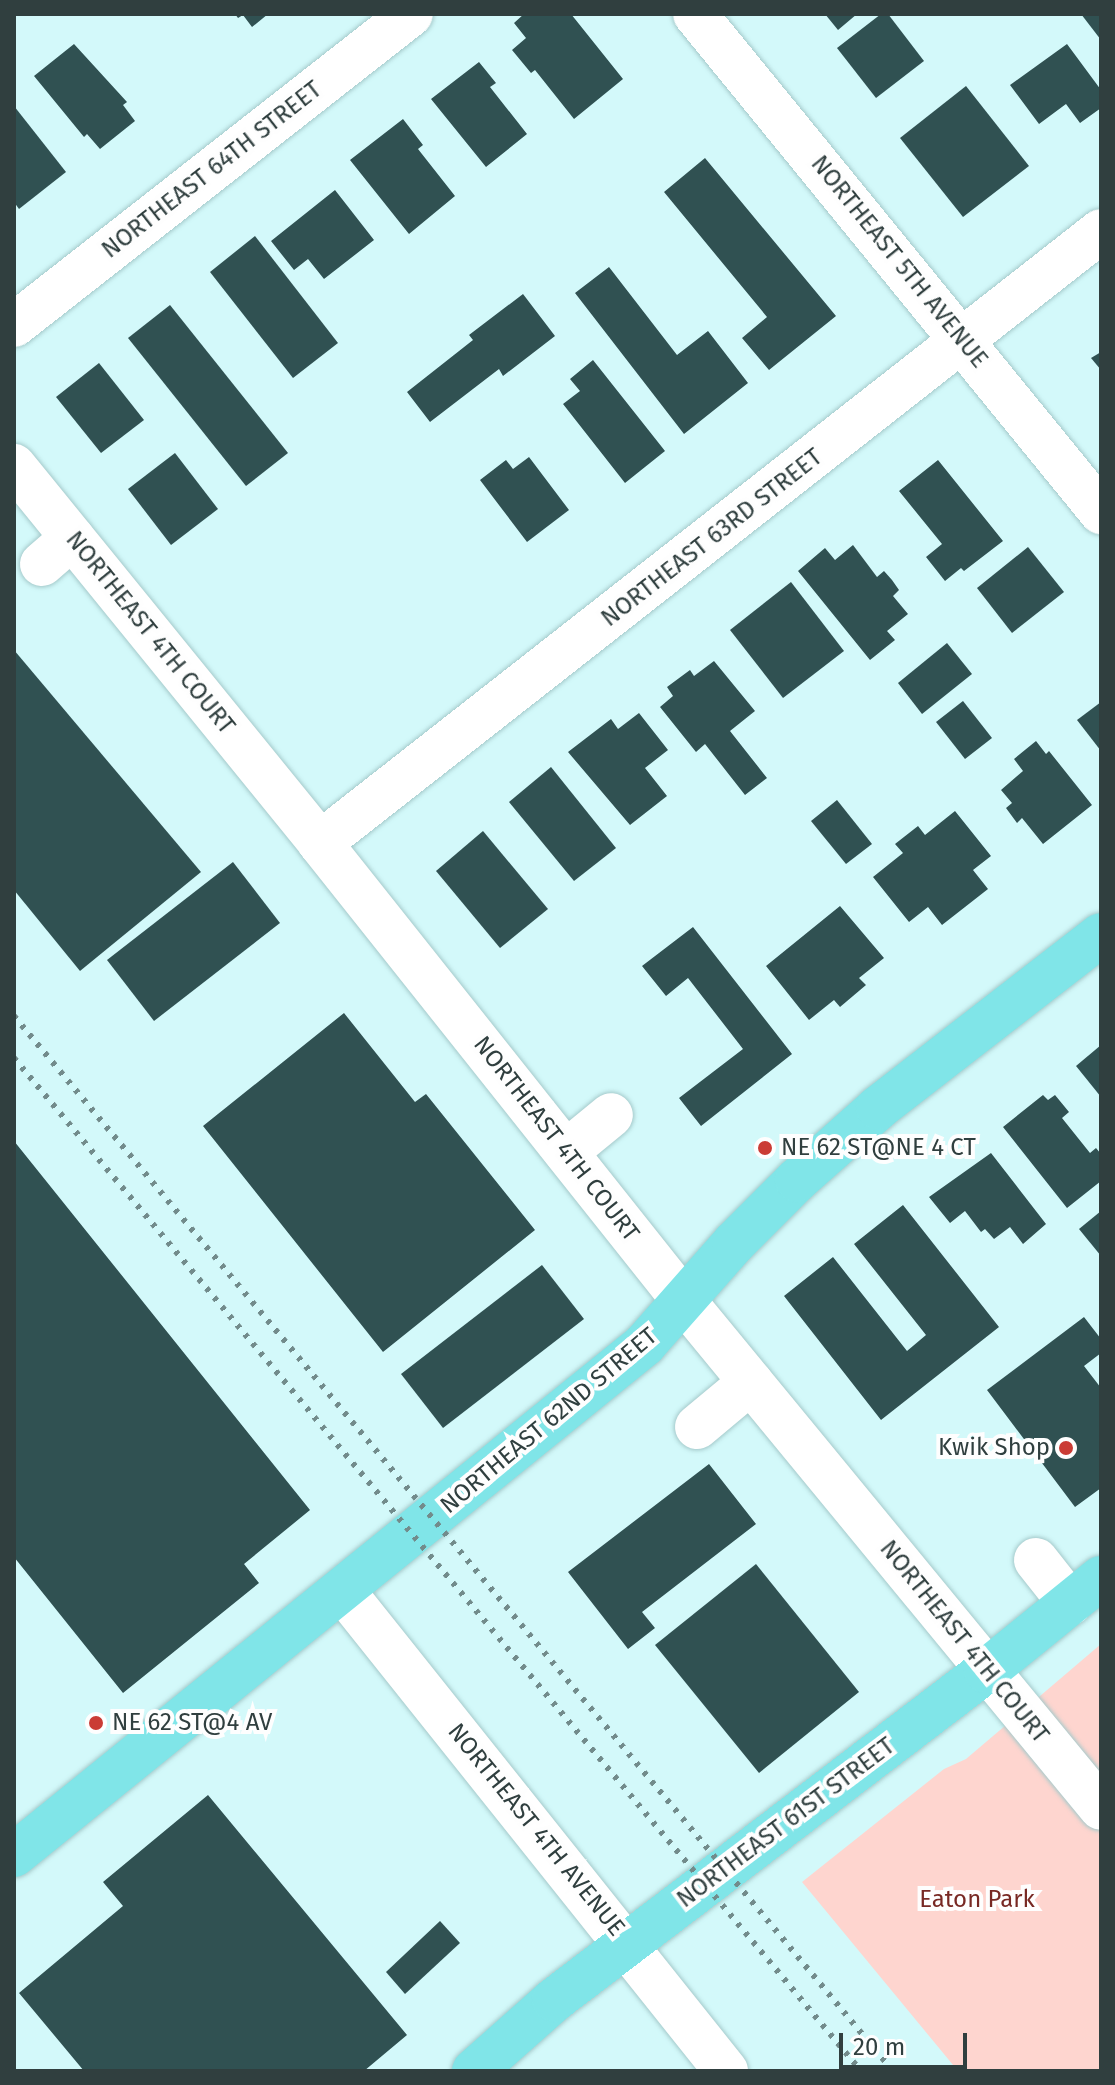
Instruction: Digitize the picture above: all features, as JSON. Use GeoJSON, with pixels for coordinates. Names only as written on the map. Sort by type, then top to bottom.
{"type":"FeatureCollection","features":[{"type":"Feature","properties":{"kind":"main road","name":"NORTHEAST 62ND STREET"},"geometry":{"type":"LineString","coordinates":[[14,1855],[644,1345],[797,1180],[878,1108],[1101,935]]}},
{"type":"Feature","properties":{"kind":"main road","name":"NORTHEAST 61ST STREET"},"geometry":{"type":"LineString","coordinates":[[474,2071],[554,2000],[986,1671],[1085,1590]]}},
{"type":"Feature","properties":{"kind":"street","name":"NORTHEAST 64TH STREET"},"geometry":{"type":"LineString","coordinates":[[14,325],[411,14]]}},
{"type":"Feature","properties":{"kind":"street","name":"NORTHEAST 5TH AVENUE"},"geometry":{"type":"LineString","coordinates":[[695,14],[1101,512]]}},
{"type":"Feature","properties":{"kind":"street","name":"NORTHEAST 63RD STREET"},"geometry":{"type":"LineString","coordinates":[[320,843],[964,342],[1101,231]]}},
{"type":"Feature","properties":{"kind":"street","name":"NORTHEAST 4TH COURT"},"geometry":{"type":"LineString","coordinates":[[14,466],[57,551],[240,775],[320,843],[684,1301],[1101,1808]]}},
{"type":"Feature","properties":{"kind":"street"},"geometry":{"type":"LineString","coordinates":[[566,1152],[611,1115]]}},
{"type":"Feature","properties":{"kind":"street"},"geometry":{"type":"LineString","coordinates":[[697,1427],[751,1382]]}},
{"type":"Feature","properties":{"kind":"street"},"geometry":{"type":"LineString","coordinates":[[1036,1560],[1085,1590]]}},
{"type":"Feature","properties":{"kind":"street","name":"NORTHEAST 4TH AVENUE"},"geometry":{"type":"LineString","coordinates":[[343,1591],[627,1943],[726,2071]]}},
{"type":"Feature","properties":{"kind":"green space","name":"Eaton Park"},"geometry":{"type":"Polygon","coordinates":[[[1101,1644],[1101,2071],[958,2071],[802,1882],[944,1769],[966,1759],[1101,1644]]]}},
{"type":"Feature","properties":{"kind":"building"},"geometry":{"type":"Polygon","coordinates":[[[235,14],[268,14],[252,27],[243,15],[238,18],[235,14]]]}},
{"type":"Feature","properties":{"kind":"building"},"geometry":{"type":"Polygon","coordinates":[[[524,14],[571,14],[623,79],[574,119],[535,70],[531,73],[512,50],[526,38],[514,23],[524,14]]]}},
{"type":"Feature","properties":{"kind":"building"},"geometry":{"type":"Polygon","coordinates":[[[825,14],[857,14],[838,30],[825,14]]]}},
{"type":"Feature","properties":{"kind":"building"},"geometry":{"type":"Polygon","coordinates":[[[881,14],[888,14],[924,61],[876,98],[837,48],[881,14]]]}},
{"type":"Feature","properties":{"kind":"building"},"geometry":{"type":"Polygon","coordinates":[[[1081,14],[1101,14],[1101,40],[1081,14]]]}},
{"type":"Feature","properties":{"kind":"building"},"geometry":{"type":"Polygon","coordinates":[[[74,44],[127,102],[123,105],[135,121],[100,149],[87,134],[84,137],[34,76],[74,44]]]}},
{"type":"Feature","properties":{"kind":"building"},"geometry":{"type":"Polygon","coordinates":[[[1067,44],[1101,90],[1101,108],[1080,123],[1066,104],[1039,124],[1010,85],[1067,44]]]}},
{"type":"Feature","properties":{"kind":"building"},"geometry":{"type":"Polygon","coordinates":[[[479,62],[496,83],[490,87],[527,134],[486,167],[431,99],[479,62]]]}},
{"type":"Feature","properties":{"kind":"building"},"geometry":{"type":"Polygon","coordinates":[[[966,86],[1029,166],[963,217],[900,138],[966,86]]]}},
{"type":"Feature","properties":{"kind":"building"},"geometry":{"type":"Polygon","coordinates":[[[14,106],[66,172],[19,209],[14,202],[14,106]]]}},
{"type":"Feature","properties":{"kind":"building"},"geometry":{"type":"Polygon","coordinates":[[[403,119],[423,145],[418,149],[455,196],[409,234],[350,160],[403,119]]]}},
{"type":"Feature","properties":{"kind":"building"},"geometry":{"type":"Polygon","coordinates":[[[705,158],[836,316],[769,370],[742,338],[767,317],[664,192],[705,158]]]}},
{"type":"Feature","properties":{"kind":"building"},"geometry":{"type":"Polygon","coordinates":[[[335,190],[374,240],[324,279],[308,259],[294,270],[271,241],[335,190]]]}},
{"type":"Feature","properties":{"kind":"building"},"geometry":{"type":"Polygon","coordinates":[[[255,236],[338,343],[293,378],[210,272],[255,236]]]}},
{"type":"Feature","properties":{"kind":"building"},"geometry":{"type":"Polygon","coordinates":[[[609,267],[677,355],[708,331],[748,383],[684,434],[575,293],[609,267]]]}},
{"type":"Feature","properties":{"kind":"building"},"geometry":{"type":"Polygon","coordinates":[[[523,294],[555,336],[503,376],[499,369],[430,422],[407,392],[473,340],[469,335],[523,294]]]}},
{"type":"Feature","properties":{"kind":"building"},"geometry":{"type":"Polygon","coordinates":[[[170,305],[288,453],[246,486],[128,338],[170,305]]]}},
{"type":"Feature","properties":{"kind":"building"},"geometry":{"type":"Polygon","coordinates":[[[1101,352],[1101,370],[1091,358],[1101,352]]]}},
{"type":"Feature","properties":{"kind":"building"},"geometry":{"type":"Polygon","coordinates":[[[593,360],[665,451],[625,483],[563,404],[580,391],[570,379],[593,360]]]}},
{"type":"Feature","properties":{"kind":"building"},"geometry":{"type":"Polygon","coordinates":[[[99,363],[144,420],[101,453],[56,397],[99,363]]]}},
{"type":"Feature","properties":{"kind":"building"},"geometry":{"type":"Polygon","coordinates":[[[175,453],[218,509],[171,545],[128,489],[175,453]]]}},
{"type":"Feature","properties":{"kind":"building"},"geometry":{"type":"Polygon","coordinates":[[[529,457],[569,510],[527,542],[480,480],[506,460],[513,469],[529,457]]]}},
{"type":"Feature","properties":{"kind":"building"},"geometry":{"type":"Polygon","coordinates":[[[938,460],[1003,541],[964,571],[961,568],[945,581],[926,557],[942,544],[899,491],[938,460]]]}},
{"type":"Feature","properties":{"kind":"building"},"geometry":{"type":"Polygon","coordinates":[[[853,545],[877,577],[884,571],[892,580],[899,590],[893,596],[908,614],[887,631],[895,640],[870,660],[798,571],[825,548],[835,560],[853,545]]]}},
{"type":"Feature","properties":{"kind":"building"},"geometry":{"type":"Polygon","coordinates":[[[1028,547],[1064,592],[1012,633],[977,588],[1028,547]]]}},
{"type":"Feature","properties":{"kind":"building"},"geometry":{"type":"Polygon","coordinates":[[[791,582],[844,651],[783,698],[730,630],[791,582]]]}},
{"type":"Feature","properties":{"kind":"building"},"geometry":{"type":"Polygon","coordinates":[[[947,643],[972,674],[922,714],[898,683],[947,643]]]}},
{"type":"Feature","properties":{"kind":"building"},"geometry":{"type":"Polygon","coordinates":[[[14,650],[201,872],[80,971],[14,890],[14,650]]]}},
{"type":"Feature","properties":{"kind":"building"},"geometry":{"type":"Polygon","coordinates":[[[714,661],[755,711],[730,731],[767,778],[745,795],[705,744],[696,752],[660,707],[673,696],[667,687],[690,670],[694,676],[714,661]]]}},
{"type":"Feature","properties":{"kind":"building"},"geometry":{"type":"Polygon","coordinates":[[[963,701],[992,738],[965,759],[936,722],[963,701]]]}},
{"type":"Feature","properties":{"kind":"building"},"geometry":{"type":"Polygon","coordinates":[[[1101,702],[1101,751],[1077,720],[1101,702]]]}},
{"type":"Feature","properties":{"kind":"building"},"geometry":{"type":"Polygon","coordinates":[[[639,713],[668,750],[645,768],[667,796],[630,825],[568,752],[611,719],[618,729],[639,713]]]}},
{"type":"Feature","properties":{"kind":"building"},"geometry":{"type":"Polygon","coordinates":[[[1036,741],[1046,754],[1049,751],[1092,805],[1043,844],[1022,818],[1017,823],[1006,808],[1012,803],[1001,790],[1023,771],[1014,759],[1036,741]]]}},
{"type":"Feature","properties":{"kind":"building"},"geometry":{"type":"Polygon","coordinates":[[[551,767],[616,848],[574,881],[509,802],[551,767]]]}},
{"type":"Feature","properties":{"kind":"building"},"geometry":{"type":"Polygon","coordinates":[[[837,800],[872,844],[846,864],[811,821],[837,800]]]}},
{"type":"Feature","properties":{"kind":"building"},"geometry":{"type":"Polygon","coordinates":[[[955,811],[991,856],[973,870],[988,889],[942,925],[928,907],[909,922],[873,877],[903,853],[895,844],[918,826],[925,835],[955,811]]]}},
{"type":"Feature","properties":{"kind":"building"},"geometry":{"type":"Polygon","coordinates":[[[483,831],[548,909],[500,948],[436,871],[483,831]]]}},
{"type":"Feature","properties":{"kind":"building"},"geometry":{"type":"Polygon","coordinates":[[[233,862],[280,923],[154,1021],[107,960],[233,862]]]}},
{"type":"Feature","properties":{"kind":"building"},"geometry":{"type":"Polygon","coordinates":[[[840,906],[884,958],[859,978],[866,985],[840,1007],[834,1000],[809,1020],[766,966],[840,906]]]}},
{"type":"Feature","properties":{"kind":"building"},"geometry":{"type":"Polygon","coordinates":[[[693,927],[792,1054],[701,1126],[679,1098],[743,1049],[688,978],[666,996],[642,966],[693,927]]]}},
{"type":"Feature","properties":{"kind":"building"},"geometry":{"type":"Polygon","coordinates":[[[344,1013],[415,1102],[426,1094],[535,1230],[383,1352],[203,1126],[344,1013]]]}},
{"type":"Feature","properties":{"kind":"building"},"geometry":{"type":"Polygon","coordinates":[[[1101,1045],[1101,1097],[1076,1066],[1101,1045]]]}},
{"type":"Feature","properties":{"kind":"building"},"geometry":{"type":"Polygon","coordinates":[[[1043,1095],[1048,1100],[1055,1095],[1069,1112],[1062,1118],[1090,1153],[1096,1148],[1101,1154],[1101,1181],[1067,1208],[1003,1127],[1043,1095]]]}},
{"type":"Feature","properties":{"kind":"building"},"geometry":{"type":"Polygon","coordinates":[[[14,1141],[310,1510],[244,1564],[259,1583],[123,1693],[14,1557],[14,1141]]]}},
{"type":"Feature","properties":{"kind":"building"},"geometry":{"type":"Polygon","coordinates":[[[991,1153],[1046,1224],[1023,1244],[1010,1227],[994,1239],[985,1229],[981,1232],[965,1211],[950,1223],[929,1197],[991,1153]]]}},
{"type":"Feature","properties":{"kind":"building"},"geometry":{"type":"Polygon","coordinates":[[[903,1205],[999,1327],[881,1420],[784,1296],[833,1257],[907,1351],[926,1335],[854,1244],[903,1205]]]}},
{"type":"Feature","properties":{"kind":"building"},"geometry":{"type":"Polygon","coordinates":[[[1101,1211],[1101,1256],[1079,1229],[1101,1211]]]}},
{"type":"Feature","properties":{"kind":"building"},"geometry":{"type":"Polygon","coordinates":[[[542,1265],[584,1319],[443,1428],[401,1374],[542,1265]]]}},
{"type":"Feature","properties":{"kind":"building"},"geometry":{"type":"Polygon","coordinates":[[[1084,1317],[1101,1339],[1101,1353],[1084,1366],[1101,1388],[1101,1488],[1075,1507],[987,1390],[1084,1317]]]}},
{"type":"Feature","properties":{"kind":"building"},"geometry":{"type":"Polygon","coordinates":[[[709,1464],[756,1524],[642,1612],[655,1628],[628,1649],[568,1572],[709,1464]]]}},
{"type":"Feature","properties":{"kind":"building"},"geometry":{"type":"Polygon","coordinates":[[[756,1564],[859,1692],[759,1773],[655,1645],[756,1564]]]}},
{"type":"Feature","properties":{"kind":"building"},"geometry":{"type":"Polygon","coordinates":[[[208,1795],[407,2035],[364,2071],[84,2071],[19,1993],[123,1906],[103,1882],[208,1795]]]}},
{"type":"Feature","properties":{"kind":"building"},"geometry":{"type":"Polygon","coordinates":[[[440,1921],[460,1943],[405,1994],[386,1972],[440,1921]]]}},
{"type":"Feature","properties":{"kind":"railway"},"geometry":{"type":"LineString","coordinates":[[14,1016],[893,2071]]}},
{"type":"Feature","properties":{"kind":"railway"},"geometry":{"type":"LineString","coordinates":[[14,1058],[861,2071]]}},
{"type":"Feature","properties":{"kind":"place","name":"NE 62 ST@NE 4 CT"},"geometry":{"type":"Point","coordinates":[765,1148]}},
{"type":"Feature","properties":{"kind":"place","name":"Kwik Shop"},"geometry":{"type":"Point","coordinates":[1066,1448]}},
{"type":"Feature","properties":{"kind":"place","name":"NE 62 ST@4 AV"},"geometry":{"type":"Point","coordinates":[96,1723]}}]}
